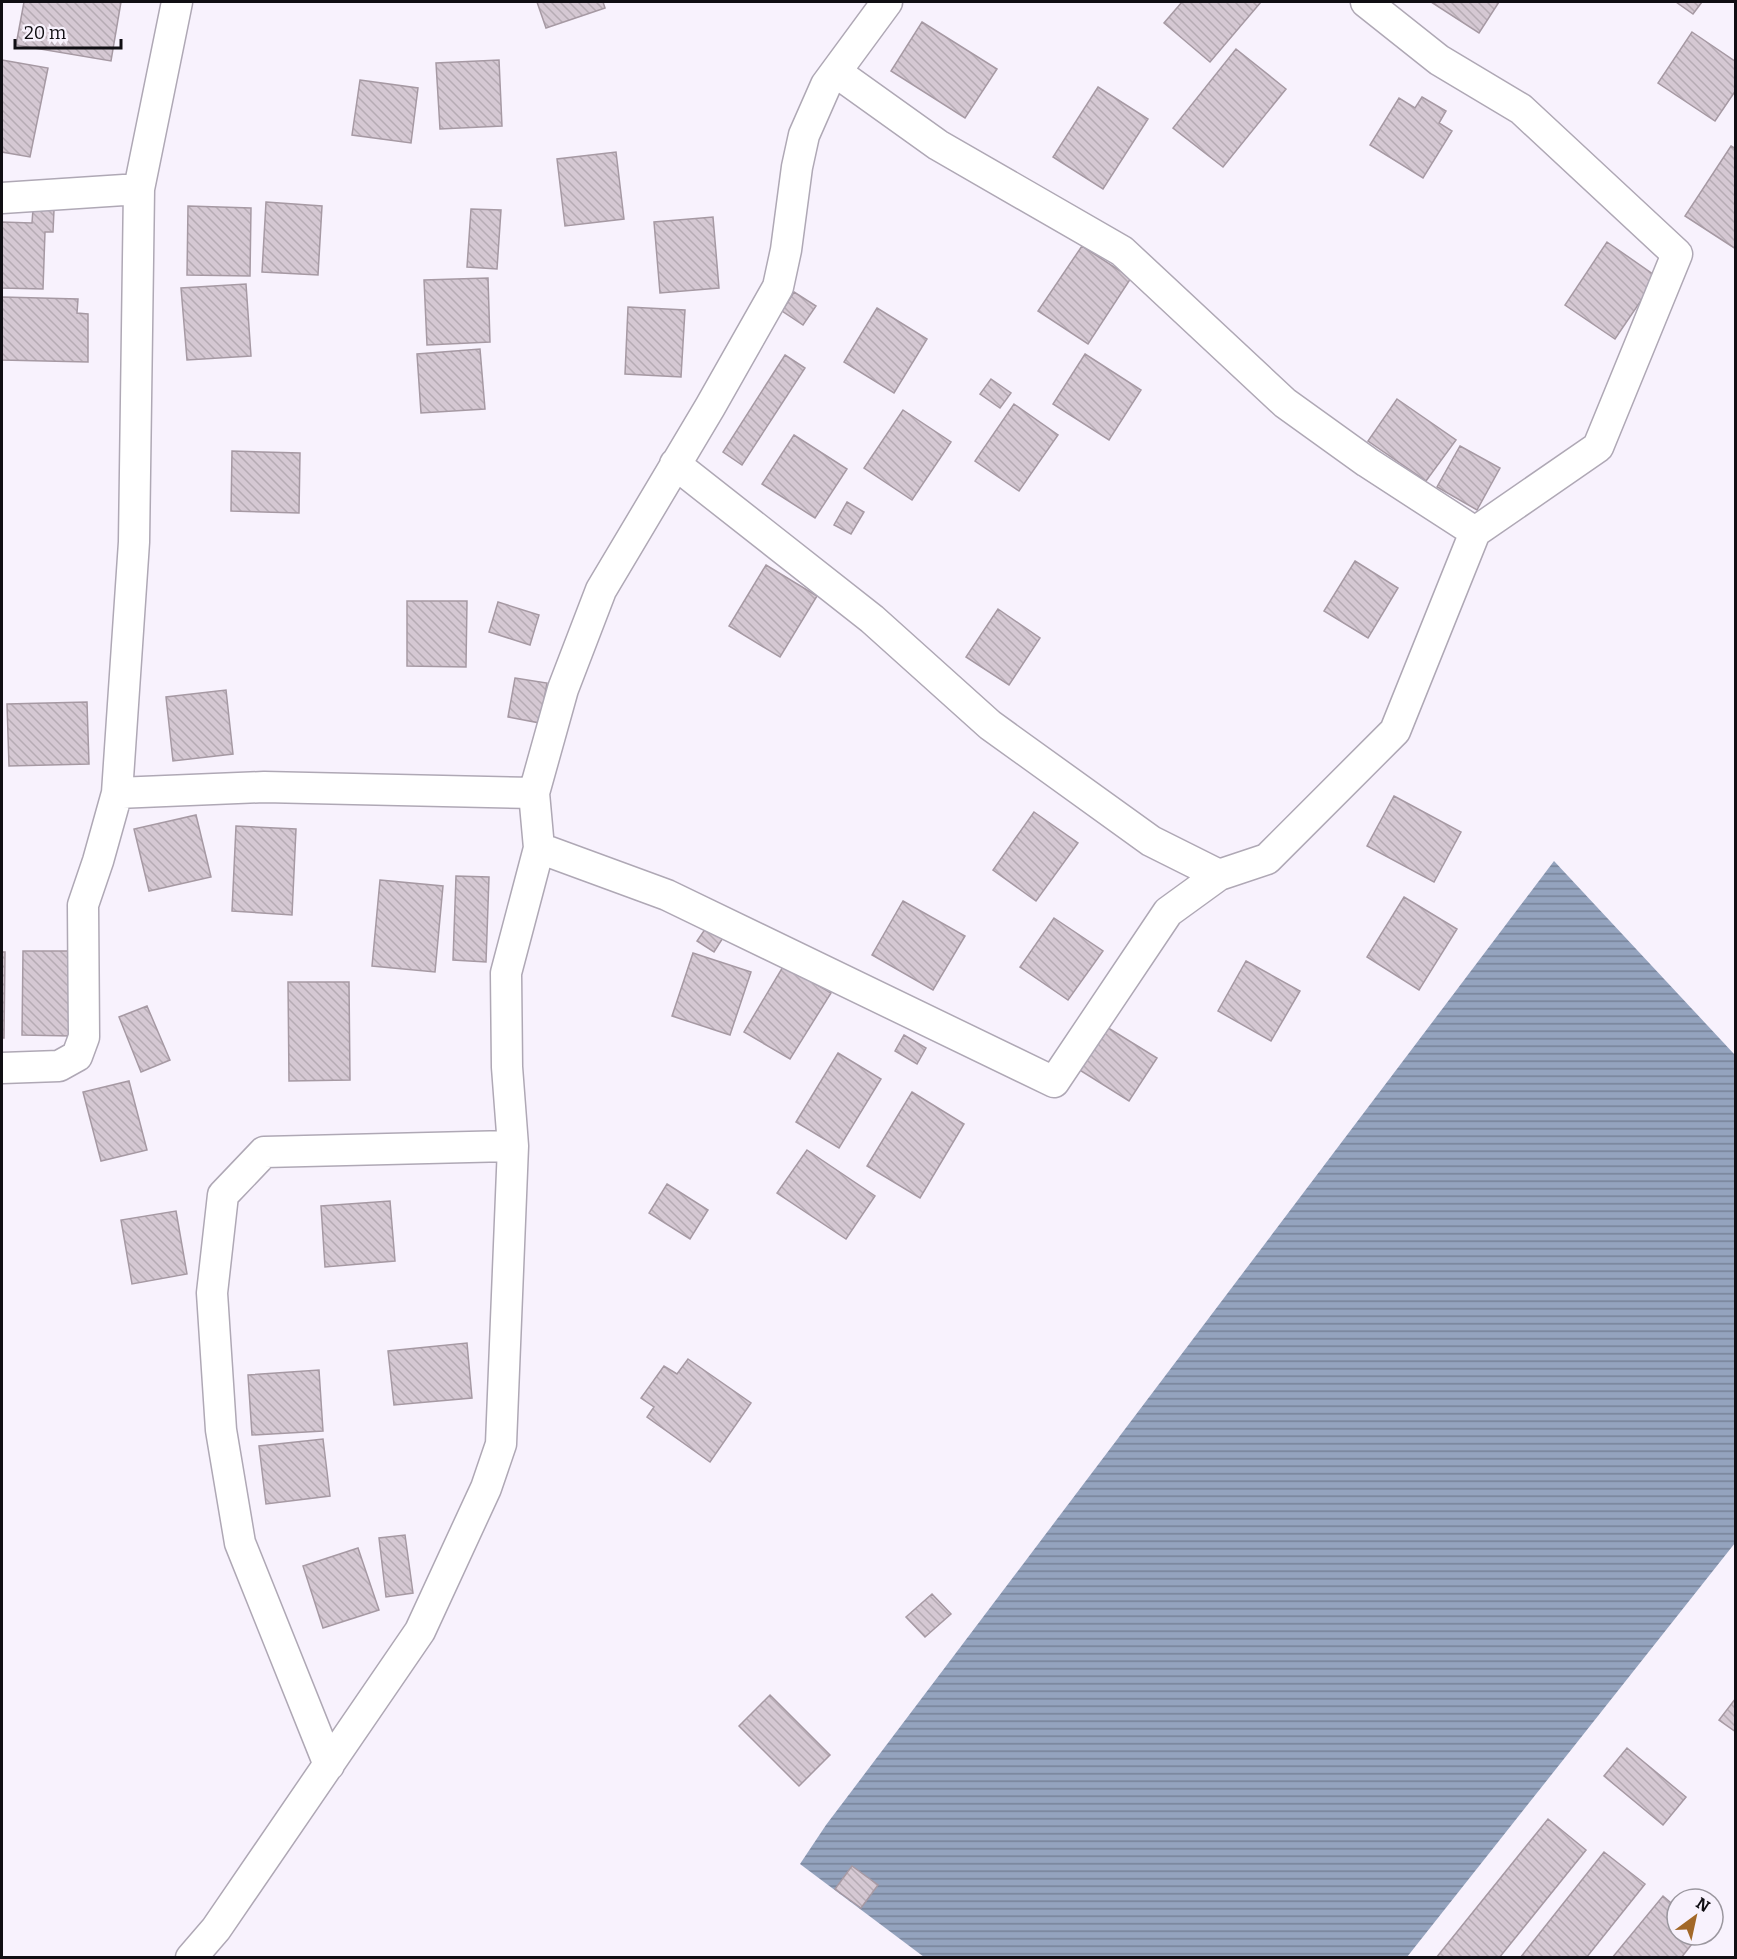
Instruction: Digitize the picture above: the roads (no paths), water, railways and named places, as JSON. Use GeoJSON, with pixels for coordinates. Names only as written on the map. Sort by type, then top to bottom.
{"type":"FeatureCollection","features":[{"type":"Feature","properties":{"kind":"street"},"geometry":{"type":"LineString","coordinates":[[2,1068],[59,1066],[77,1056],[84,1037],[83,905],[117,793],[134,542],[139,189],[177,2]]}},
{"type":"Feature","properties":{"kind":"street"},"geometry":{"type":"LineString","coordinates":[[191,1958],[216,1929],[420,1632],[486,1488],[501,1444],[513,1146],[507,1067],[506,973],[539,848],[534,793],[563,689],[601,590],[778,287],[804,135],[826,85],[887,2]]}},
{"type":"Feature","properties":{"kind":"street"},"geometry":{"type":"LineString","coordinates":[[539,848],[667,895],[1054,1082],[1168,912],[1220,874],[1267,859],[1395,731],[1475,532],[1598,447],[1677,254],[1521,109],[1439,60],[1366,2]]}},
{"type":"Feature","properties":{"kind":"street"},"geometry":{"type":"LineString","coordinates":[[836,72],[938,145],[1122,251],[1285,404],[1367,462],[1475,532]]}},
{"type":"Feature","properties":{"kind":"street"},"geometry":{"type":"LineString","coordinates":[[2,198],[139,189]]}},
{"type":"Feature","properties":{"kind":"street"},"geometry":{"type":"LineString","coordinates":[[675,464],[872,619],[990,725],[1151,841],[1220,874]]}},
{"type":"Feature","properties":{"kind":"street"},"geometry":{"type":"LineString","coordinates":[[117,793],[264,787],[534,793]]}},
{"type":"Feature","properties":{"kind":"street"},"geometry":{"type":"LineString","coordinates":[[329,1765],[240,1543],[221,1430],[212,1293],[223,1195],[264,1152],[513,1146]]}},
{"type":"Feature","properties":{"kind":"water"},"geometry":{"type":"Polygon","coordinates":[[[1554,861],[1735,1055],[1735,1543],[1407,1957],[924,1957],[800,1864],[826,1825],[1554,861]]]}}]}
